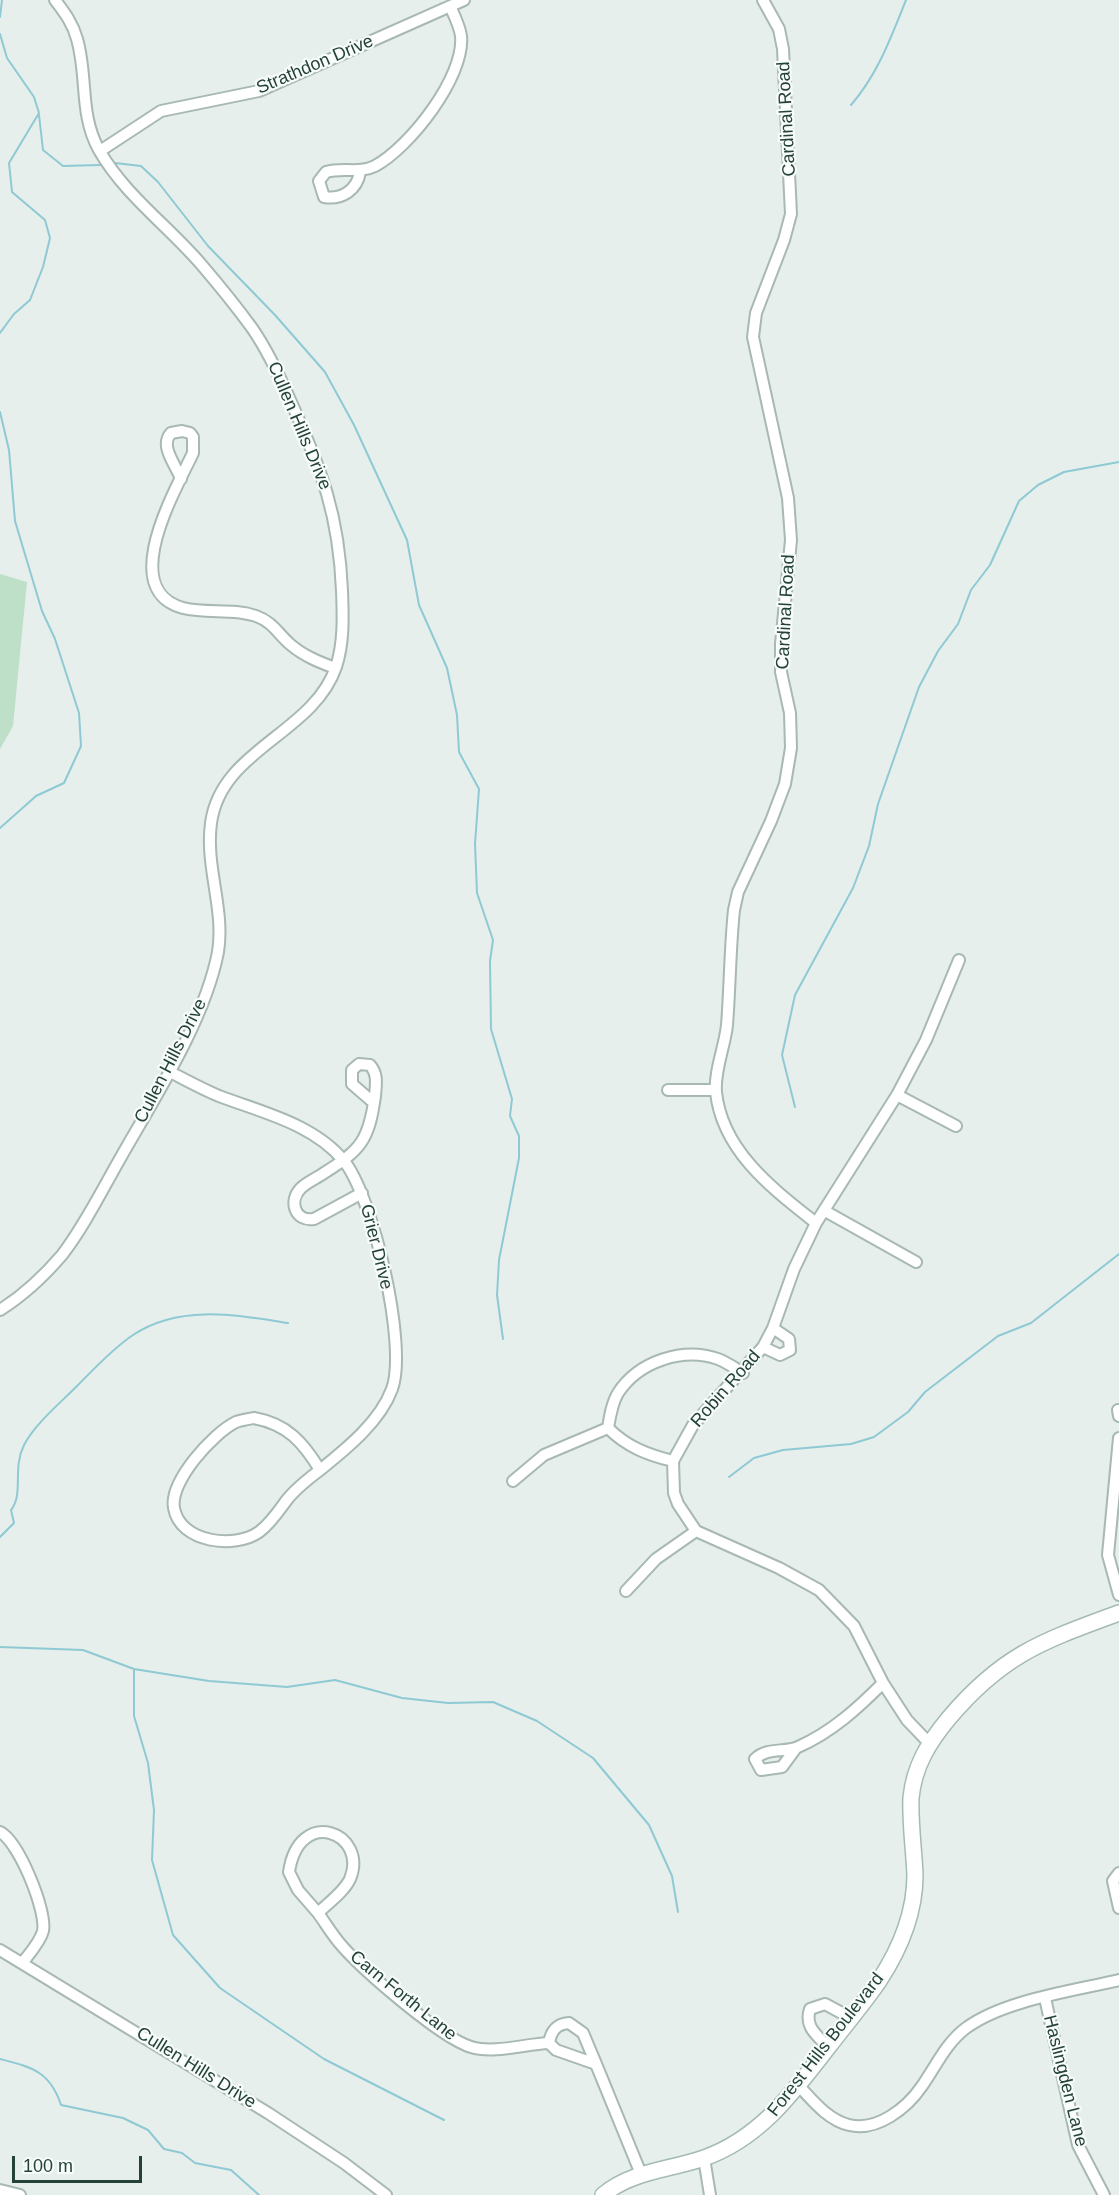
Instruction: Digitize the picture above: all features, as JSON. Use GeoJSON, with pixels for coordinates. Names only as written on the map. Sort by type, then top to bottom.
{"type":"FeatureCollection","features":[{"type":"Feature","properties":{"kind":"main road","name":"Forest Hills Boulevard"},"geometry":{"type":"LineString","coordinates":[[603,2195],[642,2174],[704,2158],[734,2145],[762,2126],[798,2086],[879,1981],[909,1922],[915,1877],[911,1797],[916,1772],[929,1743],[974,1689],[1007,1662],[1055,1637],[1119,1613]]}},
{"type":"Feature","properties":{"kind":"street","name":"Cullen Hills Drive"},"geometry":{"type":"LineString","coordinates":[[0,1310],[35,1284],[76,1234],[170,1072],[206,990],[219,946],[220,928],[210,862],[211,821],[216,806],[236,771],[312,705],[335,668],[342,617],[340,564],[334,519],[321,471],[275,368],[253,329],[201,265],[123,184],[100,151],[91,135],[84,106],[78,42],[69,18],[55,0]]}},
{"type":"Feature","properties":{"kind":"street","name":"Strathdon Drive"},"geometry":{"type":"LineString","coordinates":[[100,151],[161,111],[259,91],[464,0]]}},
{"type":"Feature","properties":{"kind":"street","name":"Cardinal Road"},"geometry":{"type":"LineString","coordinates":[[763,0],[779,29],[783,49],[791,214],[784,240],[756,313],[753,342],[788,498],[791,540],[781,663],[790,713],[791,748],[785,784],[771,821],[738,892],[734,910],[726,1032],[716,1090],[723,1125],[733,1143],[782,1196],[816,1223]]}},
{"type":"Feature","properties":{"kind":"street"},"geometry":{"type":"LineString","coordinates":[[360,172],[382,161],[412,135],[448,83],[457,61],[461,36],[450,6]]}},
{"type":"Feature","properties":{"kind":"street"},"geometry":{"type":"LineString","coordinates":[[181,479],[152,556],[152,580],[160,596],[185,608],[248,613],[259,617],[271,622],[299,652],[335,668]]}},
{"type":"Feature","properties":{"kind":"street","name":"Robin Road"},"geometry":{"type":"LineString","coordinates":[[673,1461],[693,1425],[763,1347],[773,1328],[794,1269],[816,1223],[897,1095],[926,1040],[959,960]]}},
{"type":"Feature","properties":{"kind":"street","name":"Grier Drive"},"geometry":{"type":"LineString","coordinates":[[170,1072],[217,1095],[297,1127],[320,1140],[344,1161],[362,1193],[370,1215],[391,1308],[397,1372],[391,1392],[357,1438],[320,1470],[293,1493],[259,1532],[240,1540],[217,1540],[197,1535],[178,1520],[174,1507],[181,1479],[226,1429],[245,1420],[263,1420],[284,1428],[298,1439],[320,1470]]}},
{"type":"Feature","properties":{"kind":"street"},"geometry":{"type":"LineString","coordinates":[[668,1090],[716,1090]]}},
{"type":"Feature","properties":{"kind":"street"},"geometry":{"type":"LineString","coordinates":[[897,1095],[956,1126]]}},
{"type":"Feature","properties":{"kind":"street"},"geometry":{"type":"LineString","coordinates":[[362,1193],[314,1219],[307,1220],[296,1211],[294,1199],[301,1187],[344,1161],[363,1143],[374,1103]]}},
{"type":"Feature","properties":{"kind":"street"},"geometry":{"type":"LineString","coordinates":[[825,1211],[916,1262]]}},
{"type":"Feature","properties":{"kind":"street"},"geometry":{"type":"LineString","coordinates":[[763,1347],[780,1355],[789,1350],[789,1339],[773,1328]]}},
{"type":"Feature","properties":{"kind":"street"},"geometry":{"type":"LineString","coordinates":[[608,1428],[612,1408],[625,1384],[643,1369],[662,1359],[701,1355],[719,1360],[742,1373]]}},
{"type":"Feature","properties":{"kind":"street"},"geometry":{"type":"LineString","coordinates":[[1119,1410],[1119,1416]]}},
{"type":"Feature","properties":{"kind":"street"},"geometry":{"type":"LineString","coordinates":[[608,1428],[626,1443],[648,1455],[673,1461],[674,1493],[683,1514],[696,1531],[778,1568],[819,1590],[854,1626],[883,1683],[907,1720],[929,1743]]}},
{"type":"Feature","properties":{"kind":"street"},"geometry":{"type":"LineString","coordinates":[[513,1481],[544,1455],[608,1428]]}},
{"type":"Feature","properties":{"kind":"street"},"geometry":{"type":"LineString","coordinates":[[1119,1438],[1108,1555],[1119,1595]]}},
{"type":"Feature","properties":{"kind":"street"},"geometry":{"type":"LineString","coordinates":[[626,1591],[656,1560],[696,1531]]}},
{"type":"Feature","properties":{"kind":"street"},"geometry":{"type":"LineString","coordinates":[[796,1748],[822,1735],[852,1714],[883,1683]]}},
{"type":"Feature","properties":{"kind":"street"},"geometry":{"type":"LineString","coordinates":[[0,1832],[15,1845],[44,1920],[41,1937],[23,1962]]}},
{"type":"Feature","properties":{"kind":"street","name":"Carn Forth Lane"},"geometry":{"type":"LineString","coordinates":[[318,1913],[343,1889],[352,1869],[350,1850],[346,1842],[329,1833],[307,1835],[294,1850],[289,1872],[292,1881],[342,1946],[386,1987],[454,2040],[472,2048],[488,2049],[549,2043]]}},
{"type":"Feature","properties":{"kind":"street"},"geometry":{"type":"LineString","coordinates":[[1119,1873],[1113,1881],[1119,1908]]}},
{"type":"Feature","properties":{"kind":"street","name":"Cullen Hills Drive"},"geometry":{"type":"LineString","coordinates":[[0,1950],[278,2119],[344,2163],[386,2195]]}},
{"type":"Feature","properties":{"kind":"street"},"geometry":{"type":"LineString","coordinates":[[798,2086],[822,2110],[838,2121],[850,2126],[874,2124],[902,2109],[913,2097],[940,2056],[966,2028],[985,2017],[1045,1998],[1119,1980]]}},
{"type":"Feature","properties":{"kind":"street","name":"Haslingden Lane"},"geometry":{"type":"LineString","coordinates":[[1045,1998],[1078,2145],[1104,2195]]}},
{"type":"Feature","properties":{"kind":"street"},"geometry":{"type":"LineString","coordinates":[[828,2047],[807,2022],[810,2009],[825,2004],[851,2018]]}},
{"type":"Feature","properties":{"kind":"street"},"geometry":{"type":"LineString","coordinates":[[596,2064],[556,2050],[549,2043],[555,2029],[560,2024],[569,2023],[583,2033],[596,2064],[642,2174]]}},
{"type":"Feature","properties":{"kind":"street"},"geometry":{"type":"LineString","coordinates":[[704,2158],[710,2195]]}},
{"type":"Feature","properties":{"kind":"street"},"geometry":{"type":"LineString","coordinates":[[0,2190],[20,2195]]}},
{"type":"Feature","properties":{"kind":"green space"},"geometry":{"type":"Polygon","coordinates":[[[0,574],[27,582],[13,726],[0,749],[0,574]]]}},
{"type":"Feature","properties":{"kind":"waterway"},"geometry":{"type":"LineString","coordinates":[[0,17],[2,0]]}},
{"type":"Feature","properties":{"kind":"waterway"},"geometry":{"type":"LineString","coordinates":[[851,105],[876,68],[906,0]]}},
{"type":"Feature","properties":{"kind":"waterway"},"geometry":{"type":"LineString","coordinates":[[0,34],[7,58],[34,97],[39,113],[9,163],[12,192],[45,220],[50,238],[43,267],[30,300],[14,314],[0,333]]}},
{"type":"Feature","properties":{"kind":"waterway"},"geometry":{"type":"LineString","coordinates":[[39,115],[43,150],[63,166],[100,165]]}},
{"type":"Feature","properties":{"kind":"waterway"},"geometry":{"type":"LineString","coordinates":[[115,163],[141,166],[158,182],[208,246],[275,315],[325,372],[354,425],[407,540],[419,605],[447,668],[457,715],[459,752],[479,789],[475,844],[477,893],[493,940],[490,961],[491,1029],[512,1099],[510,1116],[519,1136],[519,1158],[499,1260],[497,1295],[503,1339]]}},
{"type":"Feature","properties":{"kind":"waterway"},"geometry":{"type":"LineString","coordinates":[[0,412],[9,450],[15,521],[42,611],[55,639],[79,713],[81,746],[64,783],[36,796],[0,828]]}},
{"type":"Feature","properties":{"kind":"waterway"},"geometry":{"type":"LineString","coordinates":[[795,1107],[782,1055],[795,995],[853,888],[869,846],[878,804],[919,687],[938,651],[958,624],[971,590],[990,565],[1019,501],[1038,485],[1064,472],[1119,462]]}},
{"type":"Feature","properties":{"kind":"waterway"},"geometry":{"type":"LineString","coordinates":[[729,1477],[754,1458],[783,1450],[851,1444],[874,1437],[908,1412],[925,1392],[998,1336],[1031,1323],[1119,1254]]}},
{"type":"Feature","properties":{"kind":"waterway"},"geometry":{"type":"LineString","coordinates":[[0,1537],[14,1523],[11,1510],[17,1496],[19,1463],[24,1445],[34,1429],[103,1360],[133,1335],[151,1325],[189,1315],[229,1315],[288,1323]]}},
{"type":"Feature","properties":{"kind":"waterway"},"geometry":{"type":"LineString","coordinates":[[0,1647],[83,1650],[134,1669],[209,1681],[287,1687],[335,1680],[402,1698],[448,1703],[493,1702],[537,1721],[593,1758],[649,1825],[672,1876],[678,1912]]}},
{"type":"Feature","properties":{"kind":"waterway"},"geometry":{"type":"LineString","coordinates":[[134,1669],[134,1716],[148,1763],[154,1810],[152,1860],[173,1935],[220,1988],[324,2059],[444,2120]]}},
{"type":"Feature","properties":{"kind":"waterway"},"geometry":{"type":"LineString","coordinates":[[0,2059],[38,2072],[51,2085],[61,2105],[123,2118],[148,2130],[164,2149],[182,2153],[195,2163],[231,2170],[259,2195]]}}]}
